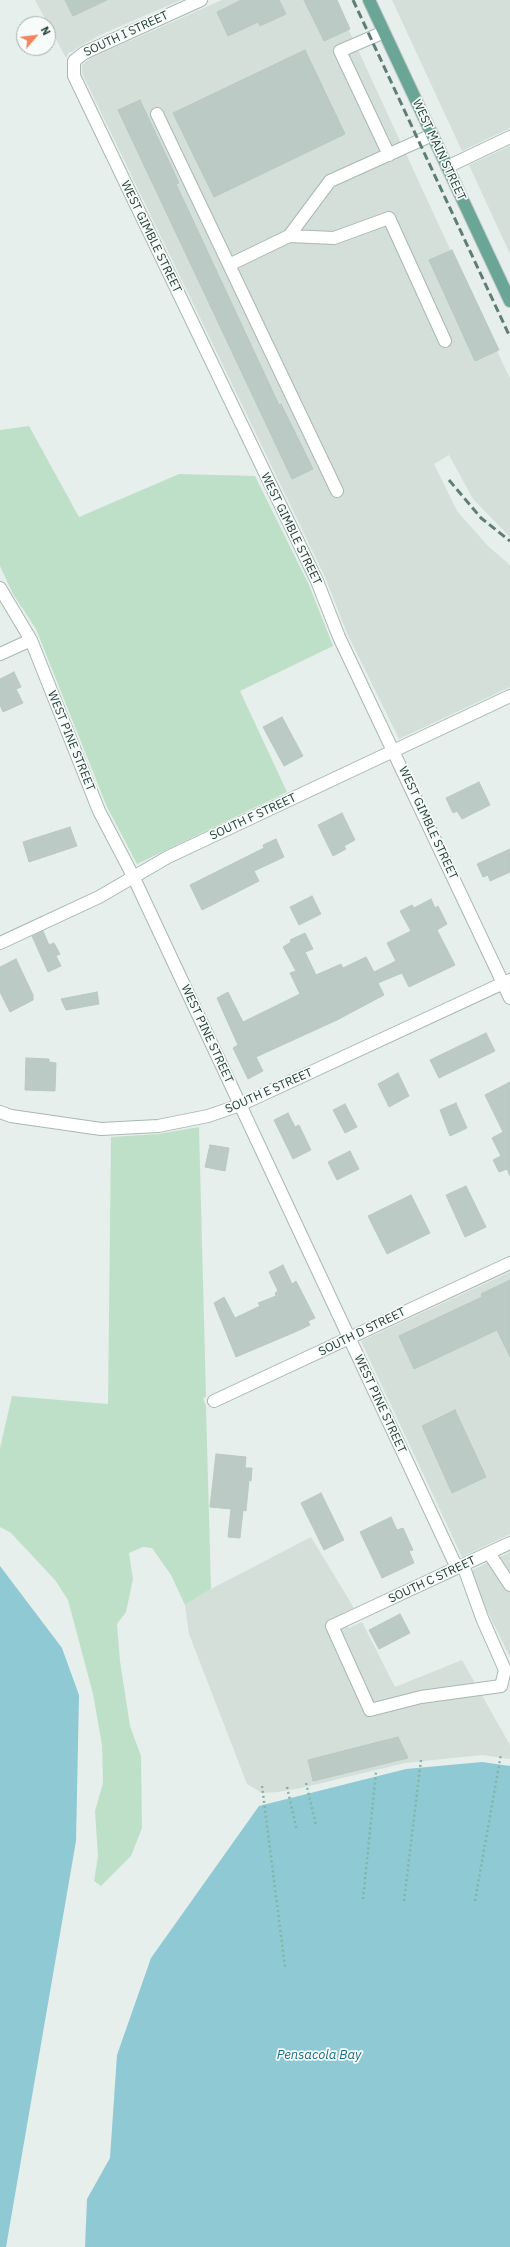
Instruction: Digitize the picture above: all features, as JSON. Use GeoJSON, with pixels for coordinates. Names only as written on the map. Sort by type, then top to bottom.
{"type":"FeatureCollection","features":[{"type":"Feature","properties":{"kind":"main road","name":"WEST MAIN STREET"},"geometry":{"type":"LineString","coordinates":[[369,0],[510,301]]}},
{"type":"Feature","properties":{"kind":"street","name":"SOUTH I STREET"},"geometry":{"type":"LineString","coordinates":[[74,61],[84,53],[106,41],[201,0]]}},
{"type":"Feature","properties":{"kind":"street"},"geometry":{"type":"LineString","coordinates":[[384,32],[340,51],[389,155]]}},
{"type":"Feature","properties":{"kind":"street","name":"WEST GIMBLE STREET"},"geometry":{"type":"LineString","coordinates":[[74,61],[74,76],[77,87],[317,581],[339,637],[507,982],[510,998]]}},
{"type":"Feature","properties":{"kind":"street"},"geometry":{"type":"LineString","coordinates":[[157,114],[337,491]]}},
{"type":"Feature","properties":{"kind":"street"},"geometry":{"type":"LineString","coordinates":[[229,265],[289,236],[330,181],[432,135]]}},
{"type":"Feature","properties":{"kind":"street"},"geometry":{"type":"LineString","coordinates":[[447,167],[510,137]]}},
{"type":"Feature","properties":{"kind":"street"},"geometry":{"type":"LineString","coordinates":[[289,236],[334,238],[389,218],[445,341]]}},
{"type":"Feature","properties":{"kind":"street","name":"WEST PINE STREET"},"geometry":{"type":"LineString","coordinates":[[0,588],[31,640],[99,811],[133,876],[349,1338],[460,1566],[505,1670],[501,1686],[422,1697],[370,1710],[332,1626],[354,1617]]}},
{"type":"Feature","properties":{"kind":"street"},"geometry":{"type":"LineString","coordinates":[[0,654],[31,640]]}},
{"type":"Feature","properties":{"kind":"street","name":"SOUTH F STREET"},"geometry":{"type":"LineString","coordinates":[[0,943],[99,897],[168,857],[510,696]]}},
{"type":"Feature","properties":{"kind":"street","name":"SOUTH E STREET"},"geometry":{"type":"LineString","coordinates":[[5,1114],[88,1128],[136,1129],[174,1124],[208,1116],[240,1105],[507,982]]}},
{"type":"Feature","properties":{"kind":"street","name":"SOUTH D STREET"},"geometry":{"type":"LineString","coordinates":[[214,1402],[510,1263]]}},
{"type":"Feature","properties":{"kind":"street","name":"SOUTH C STREET"},"geometry":{"type":"LineString","coordinates":[[354,1617],[510,1543]]}},
{"type":"Feature","properties":{"kind":"street"},"geometry":{"type":"LineString","coordinates":[[489,1553],[510,1584]]}},
{"type":"Feature","properties":{"kind":"path"},"geometry":{"type":"LineString","coordinates":[[475,1901],[501,1754]]}},
{"type":"Feature","properties":{"kind":"path"},"geometry":{"type":"LineString","coordinates":[[404,1901],[421,1760]]}},
{"type":"Feature","properties":{"kind":"path"},"geometry":{"type":"LineString","coordinates":[[364,1900],[376,1772]]}},
{"type":"Feature","properties":{"kind":"path"},"geometry":{"type":"LineString","coordinates":[[306,1783],[316,1825]]}},
{"type":"Feature","properties":{"kind":"path"},"geometry":{"type":"LineString","coordinates":[[262,1786],[285,1967]]}},
{"type":"Feature","properties":{"kind":"path"},"geometry":{"type":"LineString","coordinates":[[287,1787],[298,1831]]}},
{"type":"Feature","properties":{"kind":"shaded area"},"geometry":{"type":"Polygon","coordinates":[[[35,0],[181,0],[102,34],[72,52],[69,52],[66,58],[56,39],[56,16],[44,16],[35,0]]]}},
{"type":"Feature","properties":{"kind":"shaded area"},"geometry":{"type":"Polygon","coordinates":[[[222,0],[335,0],[510,379],[510,537],[473,499],[449,455],[434,464],[457,511],[488,546],[510,565],[510,687],[399,739],[347,633],[325,577],[82,73],[82,65],[89,59],[222,0]]]}},
{"type":"Feature","properties":{"kind":"shaded area"},"geometry":{"type":"Polygon","coordinates":[[[392,0],[510,0],[510,128],[462,151],[392,0]]]}},
{"type":"Feature","properties":{"kind":"shaded area"},"geometry":{"type":"Polygon","coordinates":[[[510,146],[510,254],[469,165],[510,146]]]}},
{"type":"Feature","properties":{"kind":"shaded area"},"geometry":{"type":"Polygon","coordinates":[[[510,1272],[510,1534],[462,1557],[361,1341],[510,1272]]]}},
{"type":"Feature","properties":{"kind":"shaded area"},"geometry":{"type":"Polygon","coordinates":[[[311,1537],[354,1608],[342,1614],[349,1628],[362,1622],[395,1687],[462,1660],[510,1745],[510,1759],[482,1755],[405,1763],[301,1788],[278,1792],[262,1793],[247,1784],[189,1634],[185,1605],[211,1589],[311,1537]]]}},
{"type":"Feature","properties":{"kind":"shaded area"},"geometry":{"type":"Polygon","coordinates":[[[510,1552],[510,1657],[468,1572],[510,1552]]]}},
{"type":"Feature","properties":{"kind":"green space"},"geometry":{"type":"Polygon","coordinates":[[[29,426],[79,517],[179,474],[255,476],[309,585],[333,646],[240,691],[287,792],[137,864],[107,807],[36,629],[13,594],[0,566],[0,430],[29,426]]]}},
{"type":"Feature","properties":{"kind":"green space"},"geometry":{"type":"Polygon","coordinates":[[[199,1127],[206,1397],[203,1398],[206,1406],[211,1589],[185,1605],[171,1575],[152,1548],[143,1547],[129,1553],[133,1579],[126,1612],[117,1624],[120,1661],[130,1726],[141,1756],[142,1828],[131,1856],[101,1886],[94,1881],[98,1856],[95,1811],[103,1783],[102,1745],[93,1694],[68,1600],[55,1580],[10,1532],[0,1527],[0,1448],[12,1396],[108,1404],[111,1137],[158,1134],[199,1127]]]}},
{"type":"Feature","properties":{"kind":"water"},"geometry":{"type":"Polygon","coordinates":[[[0,1566],[62,1648],[79,1695],[76,1841],[6,2247],[0,2247],[0,1566]]]}},
{"type":"Feature","properties":{"kind":"water","name":"Pensacola Bay"},"geometry":{"type":"Polygon","coordinates":[[[482,1762],[510,1766],[510,2247],[85,2247],[87,2199],[110,2158],[117,2055],[151,1958],[259,1806],[406,1769],[482,1762]]]}},
{"type":"Feature","properties":{"kind":"building"},"geometry":{"type":"Polygon","coordinates":[[[65,0],[107,0],[73,16],[65,0]]]}},
{"type":"Feature","properties":{"kind":"building"},"geometry":{"type":"Polygon","coordinates":[[[241,0],[279,0],[286,14],[260,26],[258,22],[228,36],[217,12],[241,0]]]}},
{"type":"Feature","properties":{"kind":"building"},"geometry":{"type":"Polygon","coordinates":[[[304,0],[337,0],[350,29],[324,41],[304,0]]]}},
{"type":"Feature","properties":{"kind":"building"},"geometry":{"type":"Polygon","coordinates":[[[305,50],[345,134],[214,197],[173,113],[305,50]]]}},
{"type":"Feature","properties":{"kind":"building"},"geometry":{"type":"Polygon","coordinates":[[[140,100],[179,183],[176,184],[279,405],[281,404],[313,469],[292,479],[118,110],[140,100]]]}},
{"type":"Feature","properties":{"kind":"building"},"geometry":{"type":"Polygon","coordinates":[[[452,250],[499,350],[475,361],[429,260],[452,250]]]}},
{"type":"Feature","properties":{"kind":"building"},"geometry":{"type":"Polygon","coordinates":[[[14,672],[21,687],[16,689],[23,703],[3,712],[0,705],[0,679],[14,672]]]}},
{"type":"Feature","properties":{"kind":"building"},"geometry":{"type":"Polygon","coordinates":[[[282,717],[303,756],[284,766],[263,727],[282,717]]]}},
{"type":"Feature","properties":{"kind":"building"},"geometry":{"type":"Polygon","coordinates":[[[479,782],[490,805],[462,819],[457,811],[453,813],[446,798],[479,782]]]}},
{"type":"Feature","properties":{"kind":"building"},"geometry":{"type":"Polygon","coordinates":[[[342,813],[355,840],[344,846],[346,849],[333,856],[318,825],[342,813]]]}},
{"type":"Feature","properties":{"kind":"building"},"geometry":{"type":"Polygon","coordinates":[[[70,827],[77,846],[29,862],[23,842],[70,827]]]}},
{"type":"Feature","properties":{"kind":"building"},"geometry":{"type":"Polygon","coordinates":[[[276,839],[284,857],[254,871],[259,881],[202,910],[190,885],[264,848],[263,845],[276,839]]]}},
{"type":"Feature","properties":{"kind":"building"},"geometry":{"type":"Polygon","coordinates":[[[510,849],[510,872],[490,881],[488,875],[483,877],[477,864],[510,849]]]}},
{"type":"Feature","properties":{"kind":"building"},"geometry":{"type":"Polygon","coordinates":[[[312,896],[321,914],[299,925],[290,907],[312,896]]]}},
{"type":"Feature","properties":{"kind":"building"},"geometry":{"type":"Polygon","coordinates":[[[431,899],[435,908],[438,906],[447,924],[437,930],[455,965],[409,987],[402,973],[378,983],[384,995],[337,1020],[256,1057],[263,1071],[248,1079],[233,1048],[238,1045],[217,998],[228,992],[243,1022],[300,994],[290,973],[296,971],[283,947],[291,942],[290,940],[305,933],[313,949],[305,952],[316,975],[341,964],[343,968],[366,957],[374,972],[396,961],[387,943],[411,931],[400,911],[412,905],[414,908],[431,899]]]}},
{"type":"Feature","properties":{"kind":"building"},"geometry":{"type":"Polygon","coordinates":[[[43,931],[49,945],[54,943],[60,954],[56,956],[61,966],[48,972],[32,936],[43,931]]]}},
{"type":"Feature","properties":{"kind":"building"},"geometry":{"type":"Polygon","coordinates":[[[16,959],[33,995],[33,1000],[10,1012],[0,992],[0,967],[16,959]]]}},
{"type":"Feature","properties":{"kind":"building"},"geometry":{"type":"Polygon","coordinates":[[[97,992],[99,1004],[66,1010],[61,999],[97,992]]]}},
{"type":"Feature","properties":{"kind":"building"},"geometry":{"type":"Polygon","coordinates":[[[486,1033],[495,1051],[439,1078],[430,1060],[486,1033]]]}},
{"type":"Feature","properties":{"kind":"building"},"geometry":{"type":"Polygon","coordinates":[[[26,1058],[49,1059],[49,1062],[56,1063],[55,1091],[25,1090],[26,1058]]]}},
{"type":"Feature","properties":{"kind":"building"},"geometry":{"type":"Polygon","coordinates":[[[398,1073],[409,1096],[389,1107],[378,1084],[398,1073]]]}},
{"type":"Feature","properties":{"kind":"building"},"geometry":{"type":"Polygon","coordinates":[[[510,1082],[510,1176],[507,1169],[499,1172],[493,1160],[501,1156],[492,1138],[503,1132],[485,1095],[510,1082]]]}},
{"type":"Feature","properties":{"kind":"building"},"geometry":{"type":"Polygon","coordinates":[[[456,1103],[467,1128],[450,1136],[440,1110],[456,1103]]]}},
{"type":"Feature","properties":{"kind":"building"},"geometry":{"type":"Polygon","coordinates":[[[345,1104],[357,1127],[345,1133],[333,1110],[345,1104]]]}},
{"type":"Feature","properties":{"kind":"building"},"geometry":{"type":"Polygon","coordinates":[[[288,1113],[295,1127],[299,1125],[311,1150],[293,1159],[274,1120],[288,1113]]]}},
{"type":"Feature","properties":{"kind":"building"},"geometry":{"type":"Polygon","coordinates":[[[210,1145],[229,1148],[225,1171],[205,1167],[210,1145]]]}},
{"type":"Feature","properties":{"kind":"building"},"geometry":{"type":"Polygon","coordinates":[[[350,1151],[359,1169],[337,1180],[328,1162],[350,1151]]]}},
{"type":"Feature","properties":{"kind":"building"},"geometry":{"type":"Polygon","coordinates":[[[466,1186],[486,1227],[465,1237],[446,1195],[466,1186]]]}},
{"type":"Feature","properties":{"kind":"building"},"geometry":{"type":"Polygon","coordinates":[[[411,1195],[430,1233],[387,1254],[368,1216],[411,1195]]]}},
{"type":"Feature","properties":{"kind":"building"},"geometry":{"type":"Polygon","coordinates":[[[283,1265],[292,1284],[296,1281],[315,1318],[308,1321],[310,1325],[236,1357],[214,1303],[224,1297],[235,1318],[260,1306],[258,1303],[276,1296],[275,1293],[278,1291],[269,1272],[283,1265]]]}},
{"type":"Feature","properties":{"kind":"building"},"geometry":{"type":"Polygon","coordinates":[[[510,1280],[510,1357],[497,1330],[414,1369],[399,1336],[482,1297],[481,1294],[510,1280]]]}},
{"type":"Feature","properties":{"kind":"building"},"geometry":{"type":"Polygon","coordinates":[[[455,1410],[486,1477],[452,1493],[422,1426],[455,1410]]]}},
{"type":"Feature","properties":{"kind":"building"},"geometry":{"type":"Polygon","coordinates":[[[216,1454],[246,1457],[245,1468],[252,1468],[251,1481],[249,1480],[246,1511],[243,1510],[240,1538],[228,1537],[231,1509],[210,1507],[216,1454]]]}},
{"type":"Feature","properties":{"kind":"building"},"geometry":{"type":"Polygon","coordinates":[[[321,1493],[344,1540],[324,1550],[301,1503],[321,1493]]]}},
{"type":"Feature","properties":{"kind":"building"},"geometry":{"type":"Polygon","coordinates":[[[391,1517],[397,1530],[403,1528],[413,1550],[409,1551],[414,1563],[382,1578],[360,1532],[391,1517]]]}},
{"type":"Feature","properties":{"kind":"building"},"geometry":{"type":"Polygon","coordinates":[[[400,1614],[410,1633],[379,1649],[369,1630],[400,1614]]]}},
{"type":"Feature","properties":{"kind":"building"},"geometry":{"type":"Polygon","coordinates":[[[398,1737],[408,1758],[313,1781],[308,1760],[398,1737]]]}},
{"type":"Feature","properties":{"kind":"railway"},"geometry":{"type":"LineString","coordinates":[[353,0],[510,337]]}},
{"type":"Feature","properties":{"kind":"railway"},"geometry":{"type":"LineString","coordinates":[[449,480],[481,518],[510,541]]}}]}
